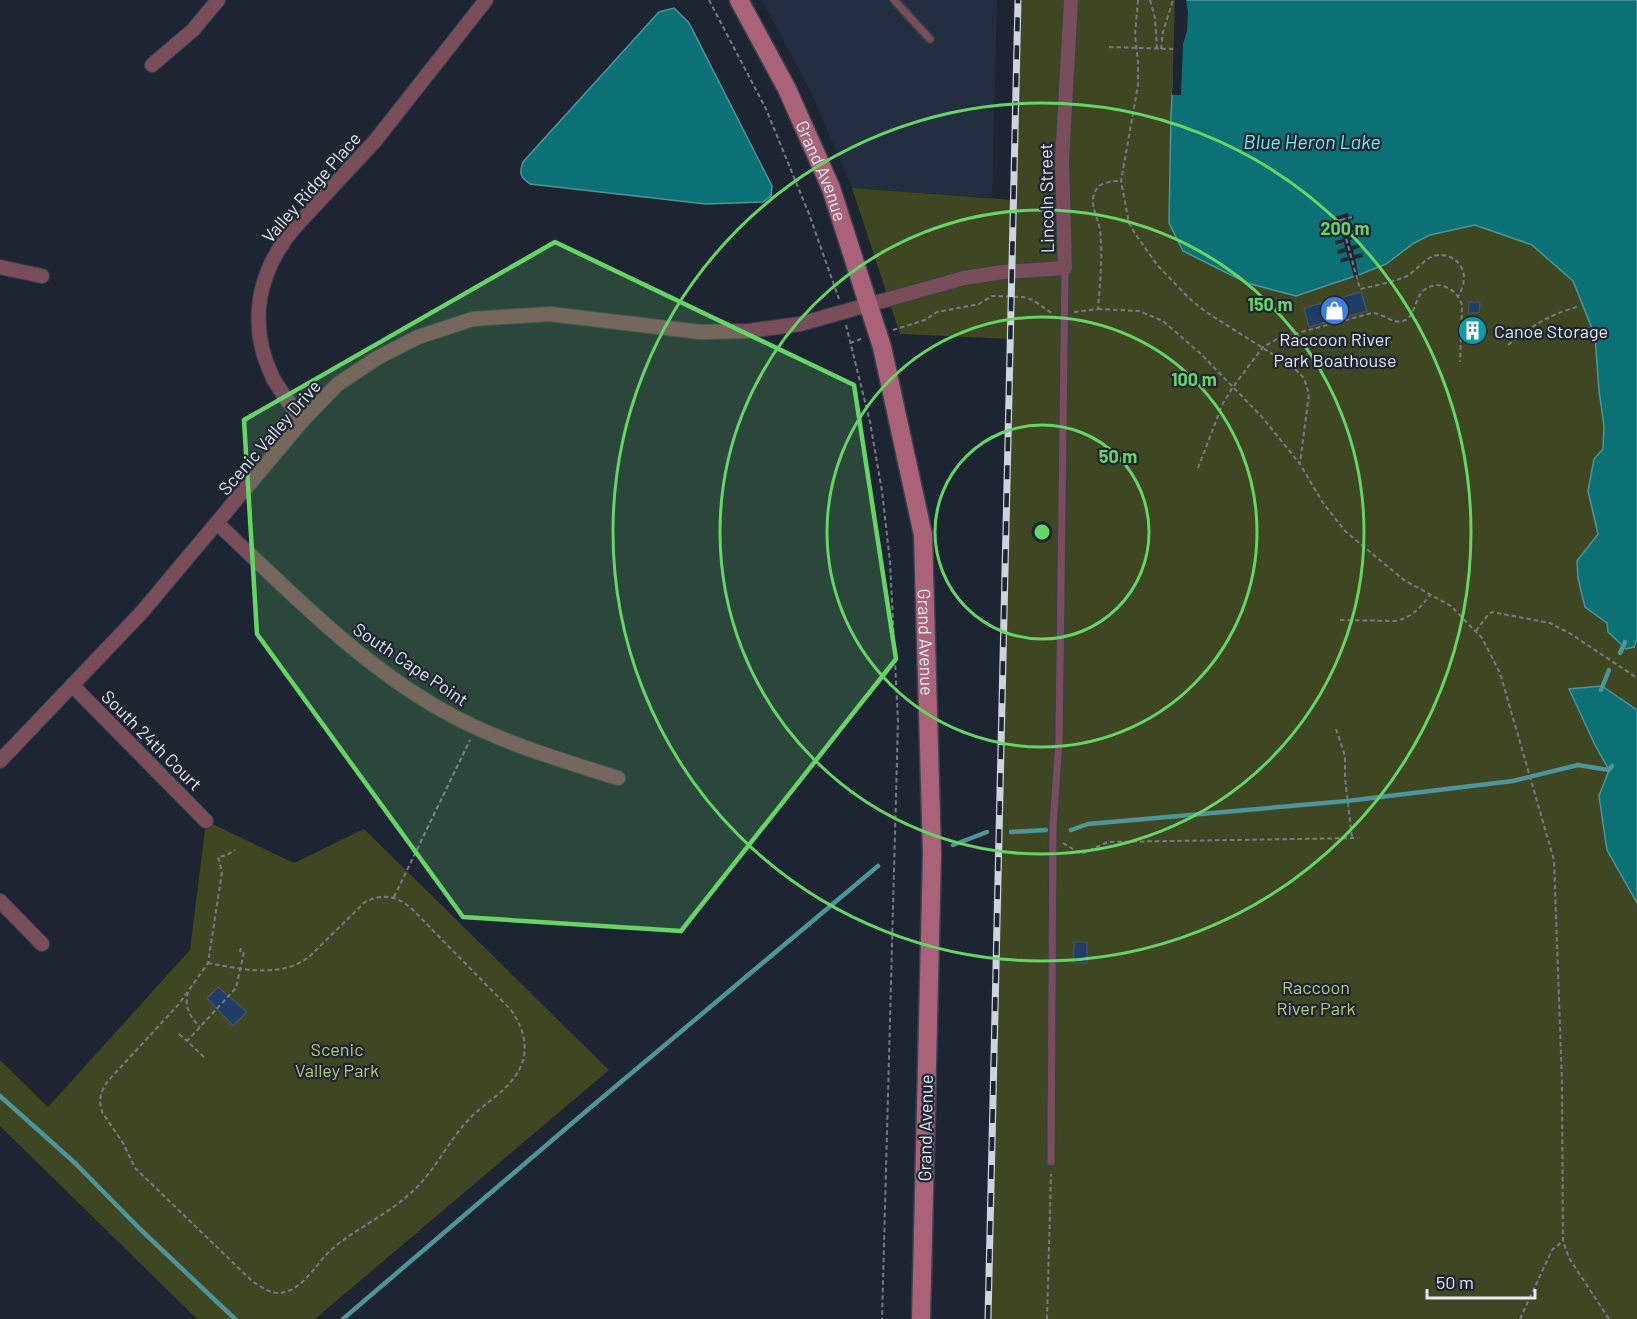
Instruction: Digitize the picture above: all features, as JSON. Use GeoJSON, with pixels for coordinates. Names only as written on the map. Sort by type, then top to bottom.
{"type":"FeatureCollection","features":[{"type":"Feature","properties":{"kind":"main road","name":"Grand Avenue"},"geometry":{"type":"LineString","coordinates":[[739,0],[787,89],[831,188],[870,304],[887,366],[923,535],[932,854],[921,1319]]}},
{"type":"Feature","properties":{"kind":"street"},"geometry":{"type":"LineString","coordinates":[[152,65],[193,30],[218,0]]}},
{"type":"Feature","properties":{"kind":"street","name":"Valley Ridge Place"},"geometry":{"type":"LineString","coordinates":[[302,421],[274,381],[265,360],[260,338],[260,299],[271,261],[282,242],[295,227],[375,141],[486,0]]}},
{"type":"Feature","properties":{"kind":"street","name":"Lincoln Street"},"geometry":{"type":"LineString","coordinates":[[870,304],[964,278],[1003,272],[1065,268],[1062,160],[1071,0]]}},
{"type":"Feature","properties":{"kind":"street"},"geometry":{"type":"LineString","coordinates":[[0,267],[42,276]]}},
{"type":"Feature","properties":{"kind":"street","name":"Scenic Valley Drive"},"geometry":{"type":"LineString","coordinates":[[0,761],[142,612],[302,421],[338,384],[377,358],[418,337],[473,319],[550,314],[700,332],[748,331],[800,324],[870,304]]}},
{"type":"Feature","properties":{"kind":"street","name":"South Cape Point"},"geometry":{"type":"LineString","coordinates":[[217,523],[358,654],[439,708],[476,727],[533,751],[618,778]]}},
{"type":"Feature","properties":{"kind":"street","name":"South 24th Court"},"geometry":{"type":"LineString","coordinates":[[72,685],[206,821]]}},
{"type":"Feature","properties":{"kind":"street"},"geometry":{"type":"LineString","coordinates":[[0,901],[42,944]]}},
{"type":"Feature","properties":{"kind":"lane"},"geometry":{"type":"LineString","coordinates":[[894,0],[930,39]]}},
{"type":"Feature","properties":{"kind":"lane"},"geometry":{"type":"LineString","coordinates":[[1052,1162],[1053,836],[1059,742],[1065,268]]}},
{"type":"Feature","properties":{"kind":"path"},"geometry":{"type":"LineString","coordinates":[[709,0],[766,109],[809,214],[838,297]]}},
{"type":"Feature","properties":{"kind":"path"},"geometry":{"type":"LineString","coordinates":[[1138,0],[1135,16],[1138,86],[1121,181],[1129,223],[1146,251],[1178,288],[1206,312],[1293,367],[1304,378],[1310,394],[1300,464]]}},
{"type":"Feature","properties":{"kind":"path"},"geometry":{"type":"LineString","coordinates":[[1150,0],[1159,49]]}},
{"type":"Feature","properties":{"kind":"path"},"geometry":{"type":"LineString","coordinates":[[1159,49],[1173,0]]}},
{"type":"Feature","properties":{"kind":"path"},"geometry":{"type":"LineString","coordinates":[[1108,47],[1173,49]]}},
{"type":"Feature","properties":{"kind":"path"},"geometry":{"type":"LineString","coordinates":[[1331,223],[1352,217]]}},
{"type":"Feature","properties":{"kind":"path"},"geometry":{"type":"LineString","coordinates":[[1341,220],[1360,290],[1407,276],[1430,258],[1440,255],[1449,256],[1458,263],[1464,280],[1459,296],[1463,314],[1460,362]]}},
{"type":"Feature","properties":{"kind":"path"},"geometry":{"type":"LineString","coordinates":[[1198,468],[1223,402],[1263,347],[1279,338],[1372,313],[1379,313],[1396,321],[1404,321],[1413,312],[1418,296],[1432,286],[1448,288],[1459,296]]}},
{"type":"Feature","properties":{"kind":"path"},"geometry":{"type":"LineString","coordinates":[[1508,345],[1531,327],[1555,313],[1580,306]]}},
{"type":"Feature","properties":{"kind":"path"},"geometry":{"type":"LineString","coordinates":[[1098,309],[1139,311],[1163,321],[1201,354],[1262,417],[1300,464],[1328,511],[1346,532],[1404,580],[1451,606],[1482,638],[1500,673],[1554,860],[1562,1083],[1563,1241],[1569,1258],[1609,1319]]}},
{"type":"Feature","properties":{"kind":"path"},"geometry":{"type":"LineString","coordinates":[[846,328],[870,422],[882,491],[890,562],[898,721],[882,1319]]}},
{"type":"Feature","properties":{"kind":"path"},"geometry":{"type":"LineString","coordinates":[[850,343],[858,340]]}},
{"type":"Feature","properties":{"kind":"path"},"geometry":{"type":"LineString","coordinates":[[1340,620],[1396,621],[1404,619],[1418,611],[1430,595]]}},
{"type":"Feature","properties":{"kind":"path"},"geometry":{"type":"LineString","coordinates":[[1476,631],[1486,616],[1492,612],[1550,624],[1570,634],[1637,678]]}},
{"type":"Feature","properties":{"kind":"path"},"geometry":{"type":"LineString","coordinates":[[394,897],[476,727]]}},
{"type":"Feature","properties":{"kind":"path"},"geometry":{"type":"LineString","coordinates":[[1336,729],[1345,756],[1345,778],[1352,838]]}},
{"type":"Feature","properties":{"kind":"path"},"geometry":{"type":"LineString","coordinates":[[1053,836],[1081,854],[1108,842],[1358,838]]}},
{"type":"Feature","properties":{"kind":"path"},"geometry":{"type":"LineString","coordinates":[[208,963],[242,970],[287,968],[303,962],[365,902],[376,896],[394,897],[410,908],[511,1010],[519,1021],[523,1033],[525,1050],[516,1076],[460,1129],[417,1188],[385,1215],[333,1249],[302,1282],[285,1292],[272,1292],[252,1281],[149,1183],[130,1161],[123,1143],[102,1112],[100,1102],[106,1082],[189,991],[208,963],[222,872],[218,857],[235,850]]}},
{"type":"Feature","properties":{"kind":"path"},"geometry":{"type":"LineString","coordinates":[[187,1041],[236,988],[242,970],[244,952],[240,951],[242,948]]}},
{"type":"Feature","properties":{"kind":"path"},"geometry":{"type":"LineString","coordinates":[[189,991],[186,1000],[188,1011],[200,1027]]}},
{"type":"Feature","properties":{"kind":"path"},"geometry":{"type":"LineString","coordinates":[[179,1034],[204,1057]]}},
{"type":"Feature","properties":{"kind":"path"},"geometry":{"type":"LineString","coordinates":[[1047,1319],[1052,1162]]}},
{"type":"Feature","properties":{"kind":"path"},"geometry":{"type":"LineString","coordinates":[[1520,1319],[1552,1250],[1563,1241]]}},
{"type":"Feature","properties":{"kind":"highlighted area"},"geometry":{"type":"Polygon","coordinates":[[[555,242],[854,385],[896,659],[681,931],[463,917],[257,634],[244,420],[555,242]]]}},
{"type":"Feature","properties":{"kind":"shaded area"},"geometry":{"type":"Polygon","coordinates":[[[762,0],[997,0],[992,198],[852,188],[811,92],[762,0]]]}},
{"type":"Feature","properties":{"kind":"green space","name":"Raccoon River Park"},"geometry":{"type":"Polygon","coordinates":[[[1018,0],[1637,0],[1637,1319],[988,1319],[1010,339],[900,334],[852,188],[1013,200],[1018,0]]]}},
{"type":"Feature","properties":{"kind":"green space","name":"Scenic Valley Park"},"geometry":{"type":"Polygon","coordinates":[[[206,821],[294,863],[364,829],[609,1070],[315,1319],[197,1319],[0,1126],[0,1060],[48,1107],[190,950],[206,821]]]}},
{"type":"Feature","properties":{"kind":"water","name":"Blue Heron Lake"},"geometry":{"type":"Polygon","coordinates":[[[1178,0],[1637,0],[1637,639],[1634,647],[1626,649],[1608,632],[1607,623],[1585,607],[1578,578],[1577,561],[1598,534],[1588,491],[1594,459],[1603,449],[1604,426],[1595,336],[1573,281],[1532,245],[1475,225],[1430,235],[1414,243],[1386,264],[1296,296],[1247,283],[1183,251],[1169,223],[1171,114],[1178,0]]]}},
{"type":"Feature","properties":{"kind":"water"},"geometry":{"type":"Polygon","coordinates":[[[674,8],[689,23],[772,186],[771,196],[763,202],[706,204],[530,184],[521,174],[523,162],[659,12],[674,8]]]}},
{"type":"Feature","properties":{"kind":"water"},"geometry":{"type":"Polygon","coordinates":[[[1602,686],[1637,710],[1637,903],[1607,850],[1599,796],[1609,770],[1569,689],[1602,686]]]}},
{"type":"Feature","properties":{"kind":"pier"},"geometry":{"type":"Polygon","coordinates":[[[1175,0],[1186,0],[1188,12],[1187,31],[1183,44],[1181,95],[1172,95],[1175,0]]]}},
{"type":"Feature","properties":{"kind":"pier"},"geometry":{"type":"Polygon","coordinates":[[[1348,213],[1349,216],[1353,215],[1354,219],[1345,222],[1346,228],[1354,226],[1355,229],[1348,231],[1349,237],[1357,235],[1358,238],[1350,240],[1351,246],[1359,244],[1360,247],[1353,250],[1354,255],[1362,253],[1363,257],[1355,259],[1359,278],[1355,280],[1349,260],[1341,263],[1340,259],[1348,257],[1346,252],[1338,254],[1337,250],[1345,248],[1344,242],[1336,245],[1335,241],[1343,239],[1341,233],[1333,235],[1332,232],[1340,230],[1339,224],[1330,226],[1329,222],[1332,221],[1331,218],[1348,213]]]}},
{"type":"Feature","properties":{"kind":"building","name":"Raccoon River Park Boathouse"},"geometry":{"type":"Polygon","coordinates":[[[1361,292],[1367,311],[1309,327],[1304,308],[1361,292]]]}},
{"type":"Feature","properties":{"kind":"building","name":"Canoe Storage"},"geometry":{"type":"Polygon","coordinates":[[[1469,302],[1480,302],[1479,313],[1468,313],[1469,302]]]}},
{"type":"Feature","properties":{"kind":"building","name":"Canoe Storage"},"geometry":{"type":"Polygon","coordinates":[[[1468,325],[1479,325],[1478,337],[1467,336],[1468,325]]]}},
{"type":"Feature","properties":{"kind":"building"},"geometry":{"type":"Polygon","coordinates":[[[1074,942],[1087,942],[1087,963],[1073,963],[1074,942]]]}},
{"type":"Feature","properties":{"kind":"building"},"geometry":{"type":"Polygon","coordinates":[[[218,987],[247,1012],[233,1026],[207,998],[218,987]]]}},
{"type":"Feature","properties":{"kind":"waterway"},"geometry":{"type":"LineString","coordinates":[[1620,653],[1625,642]]}},
{"type":"Feature","properties":{"kind":"waterway"},"geometry":{"type":"LineString","coordinates":[[1601,690],[1609,670]]}},
{"type":"Feature","properties":{"kind":"waterway"},"geometry":{"type":"LineString","coordinates":[[1071,830],[1088,824],[1347,801],[1513,781],[1578,765],[1609,770],[1612,766]]}},
{"type":"Feature","properties":{"kind":"waterway"},"geometry":{"type":"LineString","coordinates":[[1011,832],[1046,830]]}},
{"type":"Feature","properties":{"kind":"waterway"},"geometry":{"type":"LineString","coordinates":[[953,845],[987,832]]}},
{"type":"Feature","properties":{"kind":"waterway"},"geometry":{"type":"LineString","coordinates":[[343,1319],[878,866]]}},
{"type":"Feature","properties":{"kind":"waterway"},"geometry":{"type":"LineString","coordinates":[[0,1096],[75,1163],[140,1229],[235,1319]]}},
{"type":"Feature","properties":{"kind":"railway"},"geometry":{"type":"LineString","coordinates":[[988,1319],[1018,0]]}},
{"type":"Feature","properties":{"kind":"place","name":"Raccoon River Park Boathouse"},"geometry":{"type":"Point","coordinates":[1335,310]}},
{"type":"Feature","properties":{"kind":"place","name":"Canoe Storage"},"geometry":{"type":"Point","coordinates":[1473,331]}}]}
